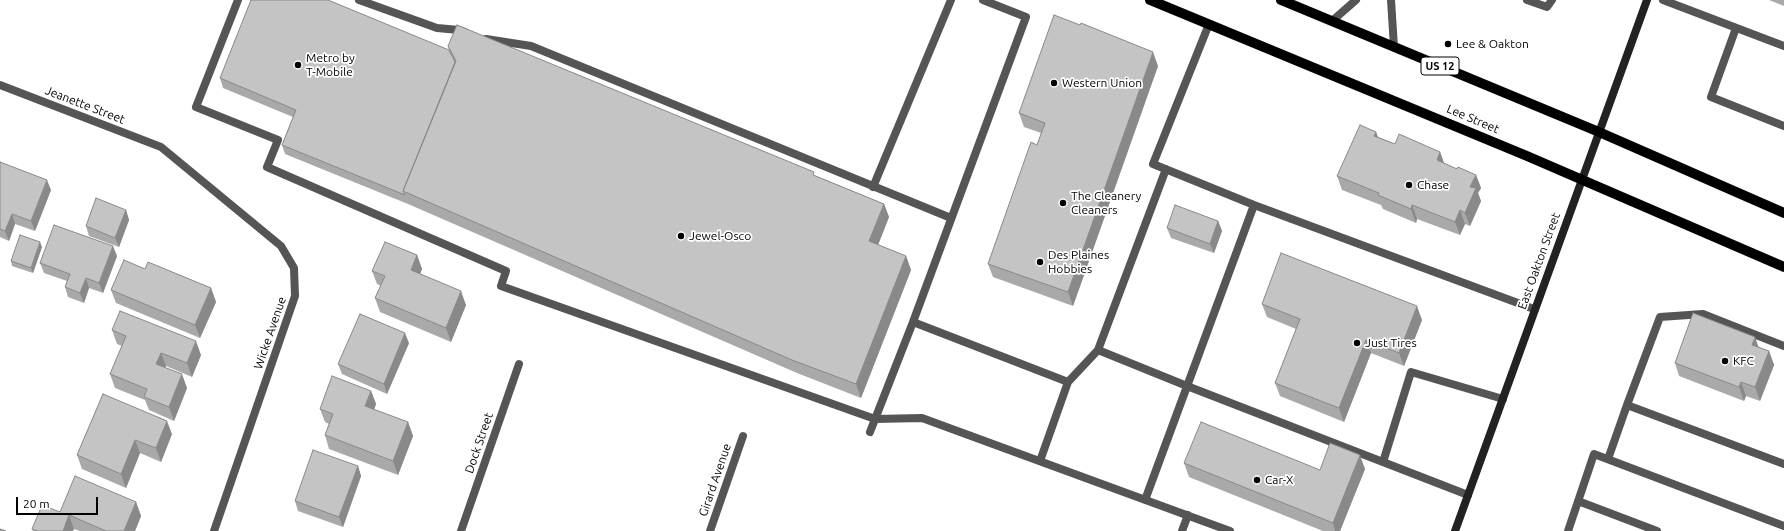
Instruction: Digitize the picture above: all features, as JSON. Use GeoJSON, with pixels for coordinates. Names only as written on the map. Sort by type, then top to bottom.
{"type":"FeatureCollection","features":[{"type":"Feature","properties":{"kind":"main road","name":"Lee Street"},"geometry":{"type":"LineString","coordinates":[[1150,0],[1582,180],[1784,267]]}},
{"type":"Feature","properties":{"kind":"main road","name":"US 12"},"geometry":{"type":"LineString","coordinates":[[1281,0],[1599,132],[1784,214]]}},
{"type":"Feature","properties":{"kind":"main road","name":"East Oakton Street"},"geometry":{"type":"LineString","coordinates":[[1455,531],[1646,0]]}},
{"type":"Feature","properties":{"kind":"street"},"geometry":{"type":"LineString","coordinates":[[238,0],[196,107],[278,140],[267,167],[506,272],[501,286],[875,419],[922,418],[1230,531]]}},
{"type":"Feature","properties":{"kind":"street"},"geometry":{"type":"LineString","coordinates":[[359,0],[437,28],[459,30],[475,36],[531,46],[951,218]]}},
{"type":"Feature","properties":{"kind":"street"},"geometry":{"type":"LineString","coordinates":[[873,187],[951,0]]}},
{"type":"Feature","properties":{"kind":"street"},"geometry":{"type":"LineString","coordinates":[[870,432],[913,322],[1026,17],[983,0]]}},
{"type":"Feature","properties":{"kind":"street"},"geometry":{"type":"LineString","coordinates":[[1332,21],[1356,0]]}},
{"type":"Feature","properties":{"kind":"street"},"geometry":{"type":"LineString","coordinates":[[1391,0],[1394,47]]}},
{"type":"Feature","properties":{"kind":"street"},"geometry":{"type":"LineString","coordinates":[[1527,0],[1547,7],[1552,0]]}},
{"type":"Feature","properties":{"kind":"street"},"geometry":{"type":"LineString","coordinates":[[1663,0],[1784,46]]}},
{"type":"Feature","properties":{"kind":"street"},"geometry":{"type":"LineString","coordinates":[[1209,24],[1153,164],[1254,205],[1534,310]]}},
{"type":"Feature","properties":{"kind":"street"},"geometry":{"type":"LineString","coordinates":[[1736,28],[1711,97],[1784,126]]}},
{"type":"Feature","properties":{"kind":"street","name":"Jeanette Street"},"geometry":{"type":"LineString","coordinates":[[0,85],[161,147]]}},
{"type":"Feature","properties":{"kind":"street","name":"Wicke Avenue"},"geometry":{"type":"LineString","coordinates":[[161,147],[281,246],[294,268],[295,296],[214,531]]}},
{"type":"Feature","properties":{"kind":"street"},"geometry":{"type":"LineString","coordinates":[[1040,461],[1068,382],[1098,350],[1166,169]]}},
{"type":"Feature","properties":{"kind":"street"},"geometry":{"type":"LineString","coordinates":[[1144,500],[1254,205]]}},
{"type":"Feature","properties":{"kind":"street"},"geometry":{"type":"LineString","coordinates":[[1608,459],[1660,317],[1703,314],[1784,346]]}},
{"type":"Feature","properties":{"kind":"street"},"geometry":{"type":"LineString","coordinates":[[913,322],[1068,382]]}},
{"type":"Feature","properties":{"kind":"street"},"geometry":{"type":"LineString","coordinates":[[1098,350],[1468,495]]}},
{"type":"Feature","properties":{"kind":"street","name":"Dock Street"},"geometry":{"type":"LineString","coordinates":[[461,531],[519,364]]}},
{"type":"Feature","properties":{"kind":"street"},"geometry":{"type":"LineString","coordinates":[[1384,462],[1411,372],[1503,399]]}},
{"type":"Feature","properties":{"kind":"street"},"geometry":{"type":"LineString","coordinates":[[1627,405],[1784,464]]}},
{"type":"Feature","properties":{"kind":"street","name":"Girard Avenue"},"geometry":{"type":"LineString","coordinates":[[710,531],[743,436]]}},
{"type":"Feature","properties":{"kind":"street"},"geometry":{"type":"LineString","coordinates":[[1568,531],[1594,454],[1784,526]]}},
{"type":"Feature","properties":{"kind":"street"},"geometry":{"type":"LineString","coordinates":[[1578,501],[1657,531]]}},
{"type":"Feature","properties":{"kind":"street"},"geometry":{"type":"LineString","coordinates":[[1182,531],[1188,515]]}},
{"type":"Feature","properties":{"kind":"building"},"geometry":{"type":"Polygon","coordinates":[[[251,0],[328,0],[449,50],[455,62],[403,191],[405,195],[282,145],[296,110],[220,78],[251,0]]]}},
{"type":"Feature","properties":{"kind":"building"},"geometry":{"type":"Polygon","coordinates":[[[1054,15],[1080,25],[1081,23],[1153,52],[1068,292],[988,264],[1031,142],[1037,145],[1045,123],[1019,113],[1054,15]]]}},
{"type":"Feature","properties":{"kind":"building","name":"Jewel-Osco"},"geometry":{"type":"Polygon","coordinates":[[[457,25],[814,172],[813,175],[884,204],[869,241],[906,256],[856,384],[792,360],[403,191],[456,61],[448,46],[457,25]]]}},
{"type":"Feature","properties":{"kind":"building","name":"Chase"},"geometry":{"type":"Polygon","coordinates":[[[1360,125],[1376,132],[1374,136],[1395,144],[1399,134],[1440,152],[1437,160],[1457,169],[1458,167],[1476,175],[1470,187],[1476,188],[1465,213],[1460,210],[1455,222],[1412,205],[1411,209],[1378,195],[1379,193],[1337,176],[1360,125]]]}},
{"type":"Feature","properties":{"kind":"building"},"geometry":{"type":"Polygon","coordinates":[[[0,162],[47,180],[31,221],[12,214],[5,231],[0,229],[0,162]]]}},
{"type":"Feature","properties":{"kind":"building"},"geometry":{"type":"Polygon","coordinates":[[[96,198],[126,210],[115,238],[86,226],[96,198]]]}},
{"type":"Feature","properties":{"kind":"building"},"geometry":{"type":"Polygon","coordinates":[[[1175,205],[1218,221],[1210,244],[1167,228],[1175,205]]]}},
{"type":"Feature","properties":{"kind":"building"},"geometry":{"type":"Polygon","coordinates":[[[54,225],[113,246],[99,283],[86,278],[80,293],[65,287],[70,274],[40,263],[54,225]]]}},
{"type":"Feature","properties":{"kind":"building"},"geometry":{"type":"Polygon","coordinates":[[[20,235],[40,242],[31,268],[11,261],[20,235]]]}},
{"type":"Feature","properties":{"kind":"building"},"geometry":{"type":"Polygon","coordinates":[[[385,242],[417,255],[411,270],[461,291],[446,328],[375,298],[385,276],[372,271],[385,242]]]}},
{"type":"Feature","properties":{"kind":"building","name":"Just Tires"},"geometry":{"type":"Polygon","coordinates":[[[1281,253],[1417,306],[1399,353],[1366,340],[1339,408],[1275,383],[1300,319],[1262,304],[1281,253]]]}},
{"type":"Feature","properties":{"kind":"building"},"geometry":{"type":"Polygon","coordinates":[[[124,260],[145,269],[148,262],[211,288],[195,325],[111,290],[124,260]]]}},
{"type":"Feature","properties":{"kind":"building"},"geometry":{"type":"Polygon","coordinates":[[[120,311],[196,341],[187,363],[161,353],[156,364],[182,374],[169,407],[144,397],[147,389],[110,374],[126,336],[112,330],[120,311]]]}},
{"type":"Feature","properties":{"kind":"building","name":"KFC"},"geometry":{"type":"Polygon","coordinates":[[[1693,313],[1755,337],[1752,345],[1769,351],[1755,387],[1741,382],[1739,387],[1675,363],[1693,313]]]}},
{"type":"Feature","properties":{"kind":"building"},"geometry":{"type":"Polygon","coordinates":[[[360,314],[405,333],[384,384],[338,364],[360,314]]]}},
{"type":"Feature","properties":{"kind":"building"},"geometry":{"type":"Polygon","coordinates":[[[332,376],[371,391],[365,406],[408,422],[393,461],[325,435],[333,414],[320,409],[332,376]]]}},
{"type":"Feature","properties":{"kind":"building"},"geometry":{"type":"Polygon","coordinates":[[[103,394],[167,421],[156,448],[135,440],[121,474],[77,455],[103,394]]]}},
{"type":"Feature","properties":{"kind":"building","name":"Car-X"},"geometry":{"type":"Polygon","coordinates":[[[1201,422],[1320,470],[1330,443],[1360,455],[1333,523],[1184,463],[1201,422]]]}},
{"type":"Feature","properties":{"kind":"building"},"geometry":{"type":"Polygon","coordinates":[[[313,450],[358,466],[339,517],[295,501],[313,450]]]}},
{"type":"Feature","properties":{"kind":"building"},"geometry":{"type":"Polygon","coordinates":[[[75,476],[136,502],[124,531],[106,531],[69,515],[63,531],[37,531],[32,529],[42,505],[60,512],[75,476]]]}},
{"type":"Feature","properties":{"kind":"place","name":"Lee & Oakton"},"geometry":{"type":"Point","coordinates":[1448,44]}},
{"type":"Feature","properties":{"kind":"place","name":"Metro by T-Mobile"},"geometry":{"type":"Point","coordinates":[298,65]}},
{"type":"Feature","properties":{"kind":"place","name":"Western Union"},"geometry":{"type":"Point","coordinates":[1054,83]}},
{"type":"Feature","properties":{"kind":"place","name":"Chase"},"geometry":{"type":"Point","coordinates":[1409,185]}},
{"type":"Feature","properties":{"kind":"place","name":"The Cleanery Cleaners"},"geometry":{"type":"Point","coordinates":[1063,203]}},
{"type":"Feature","properties":{"kind":"place","name":"Jewel-Osco"},"geometry":{"type":"Point","coordinates":[681,236]}},
{"type":"Feature","properties":{"kind":"place","name":"Des Plaines Hobbies"},"geometry":{"type":"Point","coordinates":[1040,262]}},
{"type":"Feature","properties":{"kind":"place","name":"Just Tires"},"geometry":{"type":"Point","coordinates":[1357,343]}},
{"type":"Feature","properties":{"kind":"place","name":"KFC"},"geometry":{"type":"Point","coordinates":[1725,361]}},
{"type":"Feature","properties":{"kind":"place","name":"Car-X"},"geometry":{"type":"Point","coordinates":[1257,480]}}]}
